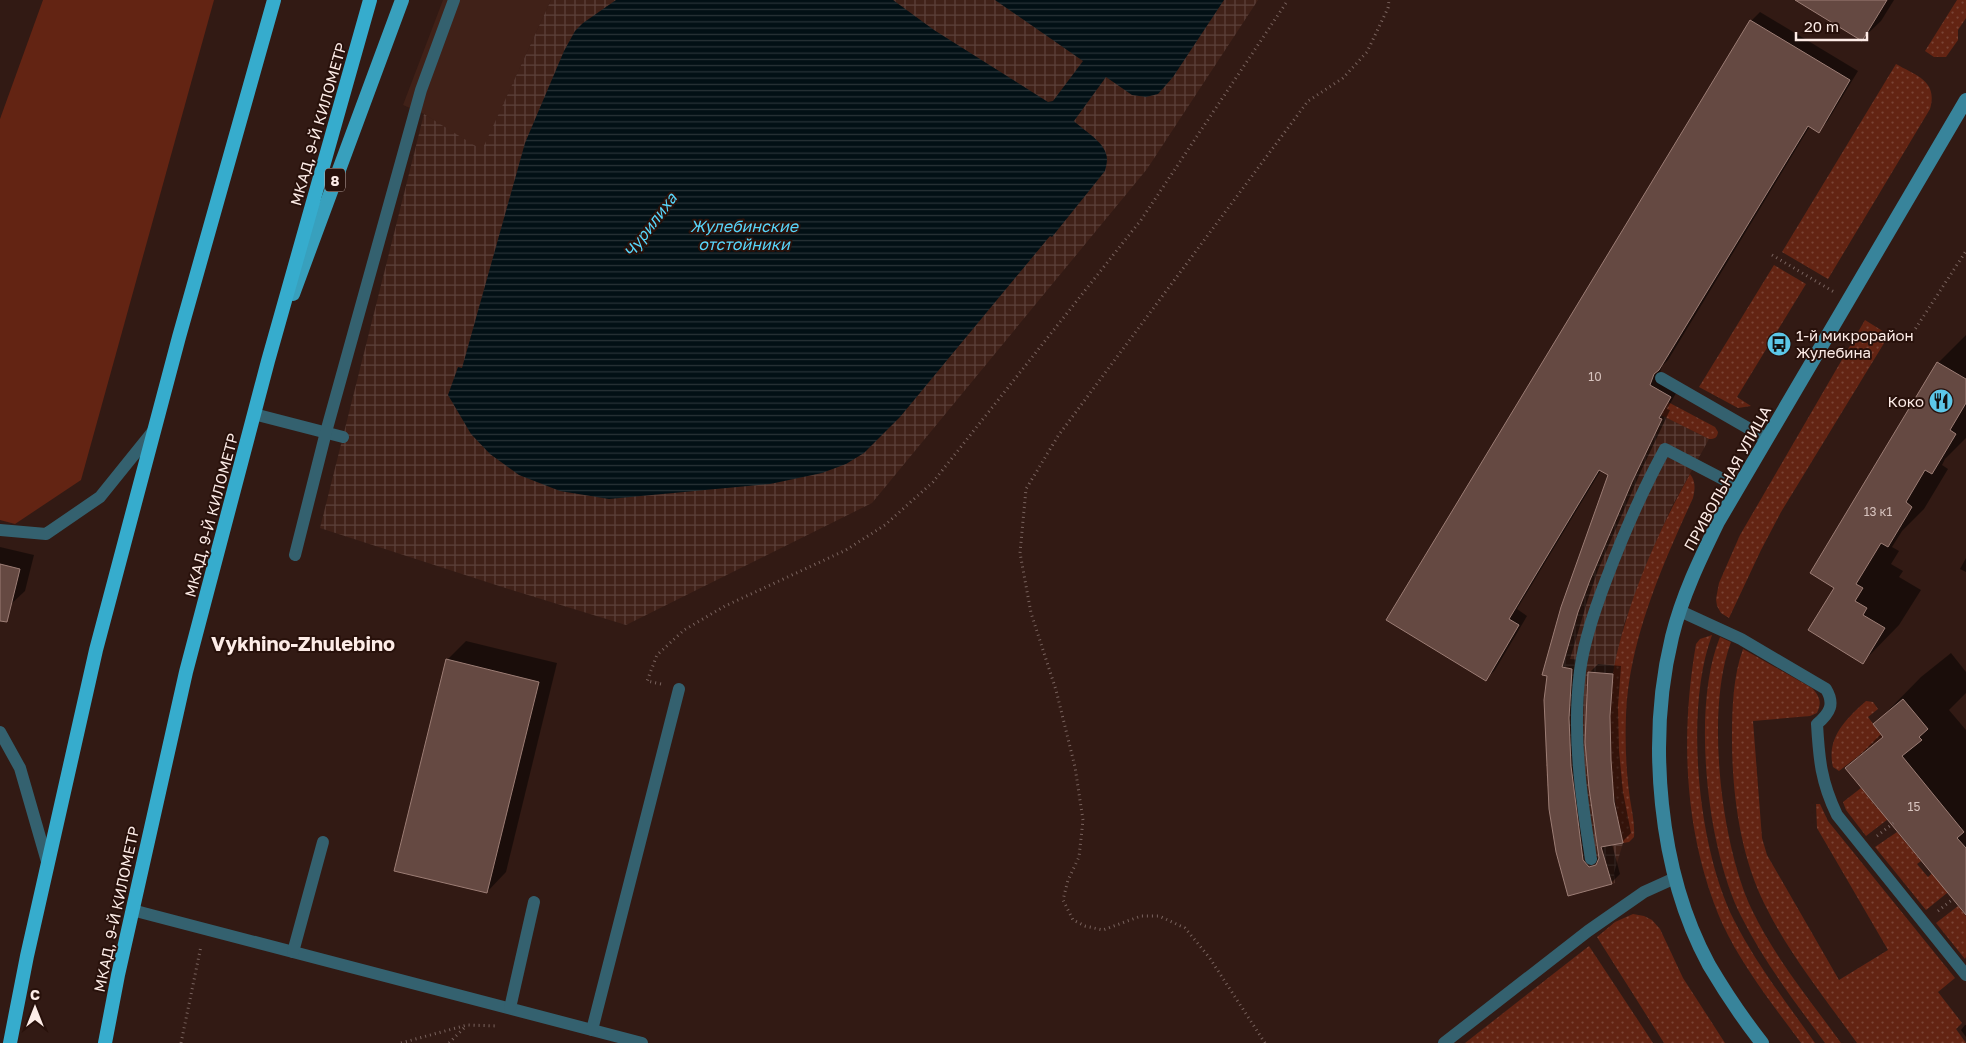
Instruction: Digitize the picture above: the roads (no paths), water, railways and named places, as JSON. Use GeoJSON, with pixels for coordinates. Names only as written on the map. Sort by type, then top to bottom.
{"type":"FeatureCollection","features":[{"type":"Feature","properties":{"kind":"highway"},"geometry":{"type":"LineString","coordinates":[[10,1043],[27,956],[96,650],[154,430],[274,0]]}},
{"type":"Feature","properties":{"kind":"highway","name":"МКАД, 9-Й КИЛОМЕТР"},"geometry":{"type":"LineString","coordinates":[[105,1043],[132,910],[186,672],[268,361],[370,0]]}},
{"type":"Feature","properties":{"kind":"main road","name":"8"},"geometry":{"type":"LineString","coordinates":[[268,361],[402,0]]}},
{"type":"Feature","properties":{"kind":"main road","name":"ПРИВОЛЬНАЯ УЛИЦА"},"geometry":{"type":"LineString","coordinates":[[1762,1043],[1709,964],[1675,878],[1665,824],[1660,758],[1660,715],[1672,638],[1696,566],[1718,522],[1966,100]]}},
{"type":"Feature","properties":{"kind":"lane"},"geometry":{"type":"LineString","coordinates":[[295,555],[326,432],[421,90],[454,0]]}},
{"type":"Feature","properties":{"kind":"lane"},"geometry":{"type":"LineString","coordinates":[[1661,378],[1767,439]]}},
{"type":"Feature","properties":{"kind":"lane"},"geometry":{"type":"LineString","coordinates":[[254,414],[343,437]]}},
{"type":"Feature","properties":{"kind":"lane"},"geometry":{"type":"LineString","coordinates":[[0,530],[46,534],[100,497],[154,430]]}},
{"type":"Feature","properties":{"kind":"lane"},"geometry":{"type":"LineString","coordinates":[[1591,859],[1582,805],[1578,762],[1577,715],[1580,670],[1593,616],[1615,556],[1645,486],[1665,449],[1738,487]]}},
{"type":"Feature","properties":{"kind":"lane"},"geometry":{"type":"LineString","coordinates":[[1680,611],[1741,639],[1826,689],[1831,697],[1831,706],[1825,717],[1817,724],[1822,778],[1837,815],[1966,975]]}},
{"type":"Feature","properties":{"kind":"lane"},"geometry":{"type":"LineString","coordinates":[[592,1030],[679,689]]}},
{"type":"Feature","properties":{"kind":"lane"},"geometry":{"type":"LineString","coordinates":[[0,732],[20,768],[48,865]]}},
{"type":"Feature","properties":{"kind":"lane"},"geometry":{"type":"LineString","coordinates":[[293,952],[323,842]]}},
{"type":"Feature","properties":{"kind":"lane"},"geometry":{"type":"LineString","coordinates":[[1444,1043],[1588,931],[1644,892],[1675,878]]}},
{"type":"Feature","properties":{"kind":"lane"},"geometry":{"type":"LineString","coordinates":[[510,1008],[534,902]]}},
{"type":"Feature","properties":{"kind":"lane"},"geometry":{"type":"LineString","coordinates":[[132,910],[642,1043]]}},
{"type":"Feature","properties":{"kind":"water","name":"Жулебинские отстойники"},"geometry":{"type":"Polygon","coordinates":[[[616,0],[893,0],[934,30],[1048,102],[1053,101],[1083,61],[995,0],[1224,0],[1173,77],[1158,94],[1146,97],[1132,95],[1106,77],[1074,121],[1103,148],[1107,159],[1105,171],[1052,237],[1050,236],[900,417],[864,453],[846,464],[822,473],[770,484],[609,499],[560,491],[519,475],[490,454],[471,434],[448,395],[458,367],[462,368],[525,143],[564,51],[575,31],[583,23],[616,0]]]}},
{"type":"Feature","properties":{"kind":"place","name":"1-й микрорайон Жулебина"},"geometry":{"type":"Point","coordinates":[1779,344]}},
{"type":"Feature","properties":{"kind":"place","name":"Коко"},"geometry":{"type":"Point","coordinates":[1941,401]}},
{"type":"Feature","properties":{"kind":"district","name":"Vykhino-Zhulebino"},"geometry":{"type":"Point","coordinates":[303,643]}},
{"type":"Feature","properties":{"kind":"water label","name":"Чурилиха"},"geometry":{"type":"Point","coordinates":[650,225]}}]}
